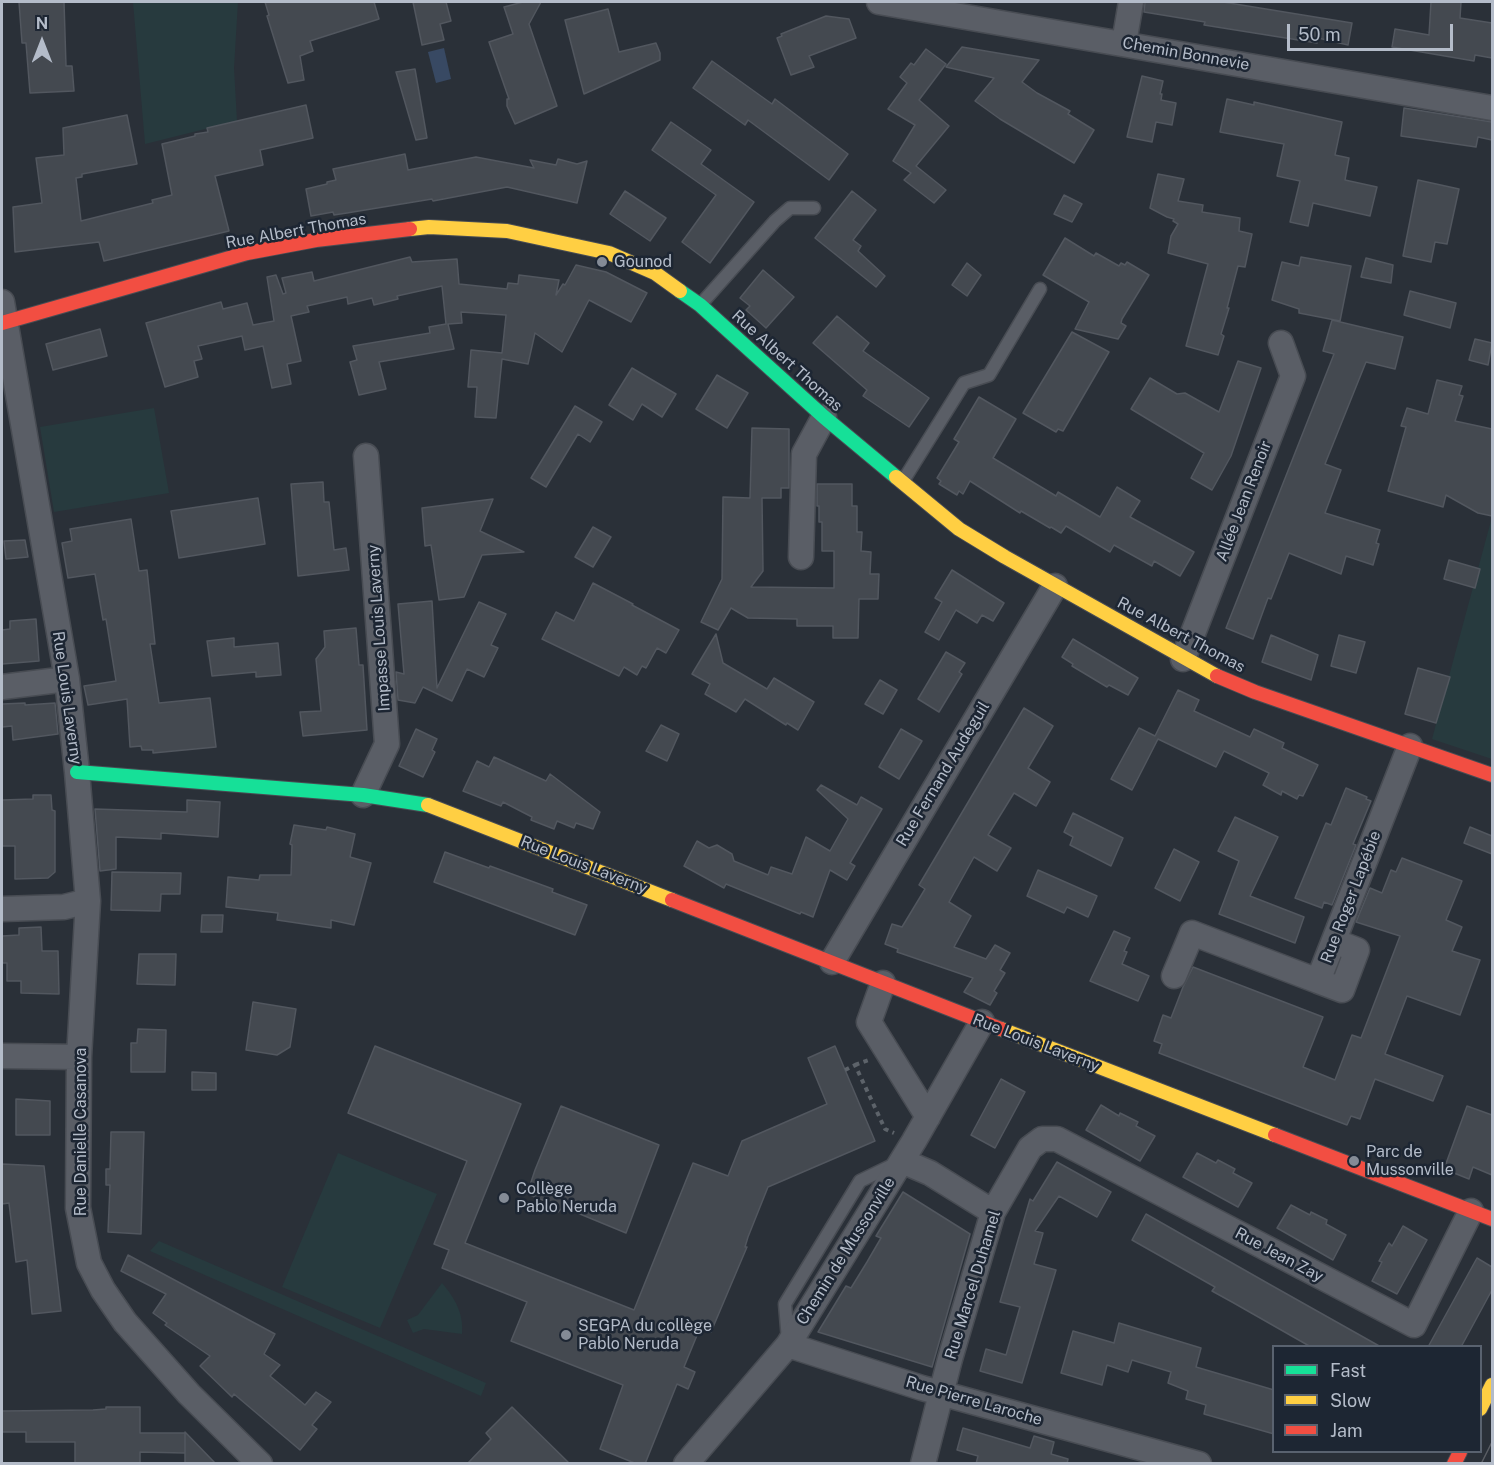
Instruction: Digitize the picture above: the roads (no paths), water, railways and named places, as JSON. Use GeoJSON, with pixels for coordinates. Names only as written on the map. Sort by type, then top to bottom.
{"type":"FeatureCollection","features":[{"type":"Feature","properties":{"kind":"street","name":"Chemin Bonnevie"},"geometry":{"type":"LineString","coordinates":[[879,2],[1492,108]]}},
{"type":"Feature","properties":{"kind":"street"},"geometry":{"type":"LineString","coordinates":[[1124,43],[1131,2]]}},
{"type":"Feature","properties":{"kind":"street","name":"Rue Albert Thomas"},"geometry":{"type":"LineString","coordinates":[[2,316],[247,253],[316,240],[429,227],[507,231],[609,253],[655,273],[700,305],[824,417],[959,529],[1055,586],[1215,675],[1255,692],[1492,775]]}},
{"type":"Feature","properties":{"kind":"street","name":"Rue Louis Laverny"},"geometry":{"type":"LineString","coordinates":[[2,316],[67,679],[77,772],[363,795],[430,805],[1482,1215]]}},
{"type":"Feature","properties":{"kind":"street","name":"Allée Jean Renoir"},"geometry":{"type":"LineString","coordinates":[[1183,659],[1293,376],[1281,343]]}},
{"type":"Feature","properties":{"kind":"street"},"geometry":{"type":"LineString","coordinates":[[801,557],[804,454],[824,417]]}},
{"type":"Feature","properties":{"kind":"street","name":"Impasse Louis Laverny"},"geometry":{"type":"LineString","coordinates":[[363,795],[387,744],[366,456]]}},
{"type":"Feature","properties":{"kind":"street","name":"Rue Fernand Audeguil"},"geometry":{"type":"LineString","coordinates":[[831,962],[1055,586]]}},
{"type":"Feature","properties":{"kind":"street"},"geometry":{"type":"LineString","coordinates":[[2,687],[67,679]]}},
{"type":"Feature","properties":{"kind":"street","name":"Rue Roger Lapébie"},"geometry":{"type":"LineString","coordinates":[[1174,976],[1192,933],[1318,981],[1410,746]]}},
{"type":"Feature","properties":{"kind":"street","name":"Rue Danielle Casanova"},"geometry":{"type":"LineString","coordinates":[[77,772],[88,901],[79,1057],[78,1208],[89,1263],[102,1290],[125,1322],[189,1394],[260,1464]]}},
{"type":"Feature","properties":{"kind":"street"},"geometry":{"type":"LineString","coordinates":[[2,909],[64,907],[88,901]]}},
{"type":"Feature","properties":{"kind":"street"},"geometry":{"type":"LineString","coordinates":[[884,983],[869,1022],[927,1117]]}},
{"type":"Feature","properties":{"kind":"street","name":"Chemin de Mussonville"},"geometry":{"type":"LineString","coordinates":[[686,1464],[789,1345],[908,1151],[982,1022]]}},
{"type":"Feature","properties":{"kind":"street"},"geometry":{"type":"LineString","coordinates":[[2,1056],[79,1057]]}},
{"type":"Feature","properties":{"kind":"street","name":"Rue Jean Zay"},"geometry":{"type":"LineString","coordinates":[[1030,1148],[1042,1139],[1057,1139],[1414,1325],[1482,1215]]}},
{"type":"Feature","properties":{"kind":"street","name":"Rue Marcel Duhamel"},"geometry":{"type":"LineString","coordinates":[[923,1464],[950,1359],[993,1212],[1030,1148]]}},
{"type":"Feature","properties":{"kind":"street"},"geometry":{"type":"LineString","coordinates":[[908,1151],[930,1173],[993,1212]]}},
{"type":"Feature","properties":{"kind":"street","name":"Rue Pierre Laroche"},"geometry":{"type":"LineString","coordinates":[[789,1345],[1160,1458],[1199,1464]]}},
{"type":"Feature","properties":{"kind":"street"},"geometry":{"type":"LineString","coordinates":[[1482,1405],[1492,1385]]}},
{"type":"Feature","properties":{"kind":"lane"},"geometry":{"type":"LineString","coordinates":[[700,305],[775,221],[790,208],[814,208]]}},
{"type":"Feature","properties":{"kind":"lane"},"geometry":{"type":"LineString","coordinates":[[902,482],[964,383],[989,375],[1040,289]]}},
{"type":"Feature","properties":{"kind":"water"},"geometry":{"type":"Polygon","coordinates":[[[444,48],[451,79],[436,83],[428,52],[444,48]]]}},
{"type":"Feature","properties":{"kind":"tram line"},"geometry":{"type":"LineString","coordinates":[[1481,1464],[1492,1442]]}},
{"type":"Feature","properties":{"kind":"place","name":"Gounod"},"geometry":{"type":"Point","coordinates":[602,262]}},
{"type":"Feature","properties":{"kind":"place","name":"Parc de Mussonville"},"geometry":{"type":"Point","coordinates":[1354,1161]}},
{"type":"Feature","properties":{"kind":"place","name":"Collège Pablo Neruda"},"geometry":{"type":"Point","coordinates":[504,1198]}},
{"type":"Feature","properties":{"kind":"place","name":"SEGPA du collège Pablo Neruda"},"geometry":{"type":"Point","coordinates":[566,1335]}}]}
